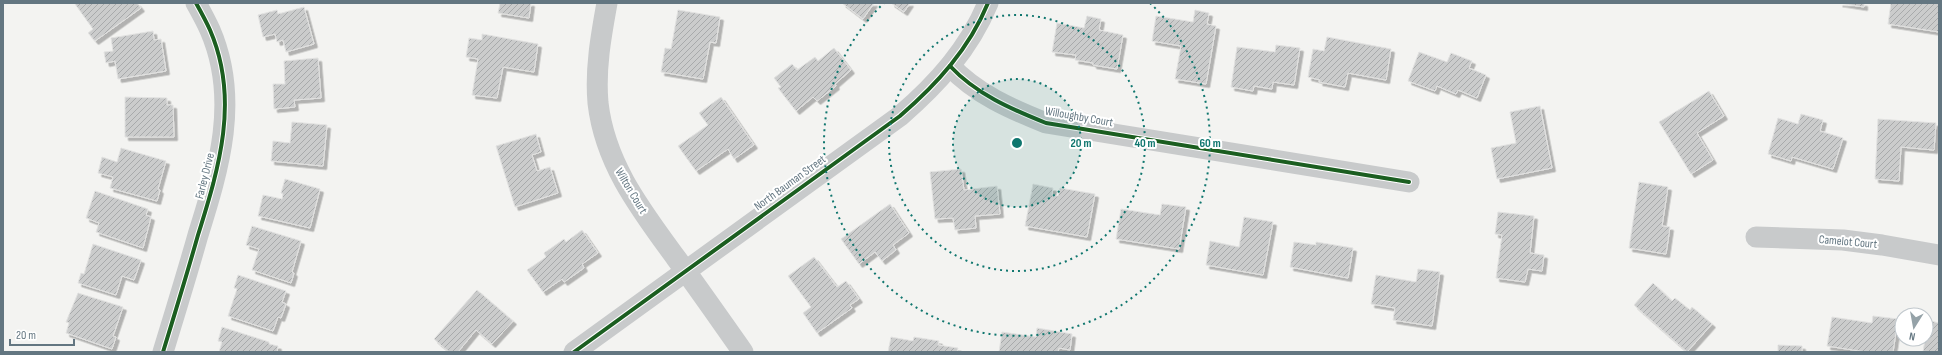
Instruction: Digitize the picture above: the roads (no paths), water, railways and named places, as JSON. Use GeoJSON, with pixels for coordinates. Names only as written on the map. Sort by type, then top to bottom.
{"type":"FeatureCollection","features":[{"type":"Feature","properties":{"kind":"street","name":"Farley Drive"},"geometry":{"type":"LineString","coordinates":[[163,352],[214,185],[224,138],[224,94],[218,55],[210,30],[196,3]]}},
{"type":"Feature","properties":{"kind":"street","name":"Wilton Court"},"geometry":{"type":"LineString","coordinates":[[607,3],[597,74],[598,104],[604,133],[613,161],[631,196],[743,352]]}},
{"type":"Feature","properties":{"kind":"street","name":"North Bauman Street"},"geometry":{"type":"LineString","coordinates":[[574,352],[900,116],[935,84],[950,66],[968,41],[988,3]]}},
{"type":"Feature","properties":{"kind":"street","name":"Willoughby Court"},"geometry":{"type":"LineString","coordinates":[[950,66],[974,87],[990,98],[1018,112],[1046,123],[1409,182]]}},
{"type":"Feature","properties":{"kind":"street","name":"Camelot Court"},"geometry":{"type":"LineString","coordinates":[[1756,237],[1843,240],[1882,244],[1939,255]]}}]}
